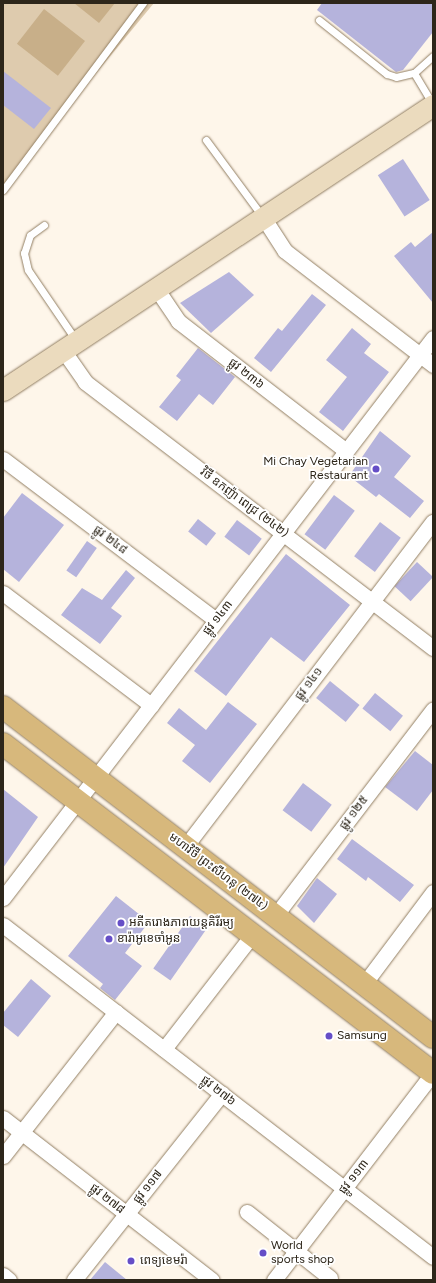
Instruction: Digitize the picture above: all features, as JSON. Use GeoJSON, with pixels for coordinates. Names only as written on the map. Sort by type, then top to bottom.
{"type":"FeatureCollection","features":[{"type":"Feature","properties":{"kind":"main road","name":"មហាវិថី ព្រះសីហនុ (២៧៤)"},"geometry":{"type":"LineString","coordinates":[[3,707],[433,1037]]}},
{"type":"Feature","properties":{"kind":"main road"},"geometry":{"type":"LineString","coordinates":[[3,744],[433,1073]]}},
{"type":"Feature","properties":{"kind":"street"},"geometry":{"type":"LineString","coordinates":[[3,390],[433,105]]}},
{"type":"Feature","properties":{"kind":"street"},"geometry":{"type":"LineString","coordinates":[[263,218],[285,251],[433,365]]}},
{"type":"Feature","properties":{"kind":"street","name":"ផ្លូវ ២៣៦"},"geometry":{"type":"LineString","coordinates":[[156,288],[178,321],[346,451]]}},
{"type":"Feature","properties":{"kind":"street","name":"ផ្លូវ ១៤៣"},"geometry":{"type":"LineString","coordinates":[[3,898],[433,338]]}},
{"type":"Feature","properties":{"kind":"street","name":"វិថី ឧកញ៉ា ពេជ្រ (២៤២)"},"geometry":{"type":"LineString","coordinates":[[69,346],[85,382],[433,648]]}},
{"type":"Feature","properties":{"kind":"street","name":"ផ្លូវ ២៤៨"},"geometry":{"type":"LineString","coordinates":[[3,459],[216,620]]}},
{"type":"Feature","properties":{"kind":"street","name":"ផ្លូវ ១៤១"},"geometry":{"type":"LineString","coordinates":[[185,847],[433,522]]}},
{"type":"Feature","properties":{"kind":"street"},"geometry":{"type":"LineString","coordinates":[[3,593],[151,705]]}},
{"type":"Feature","properties":{"kind":"street","name":"ផ្លូវ ១២៥"},"geometry":{"type":"LineString","coordinates":[[275,916],[433,709]]}},
{"type":"Feature","properties":{"kind":"street"},"geometry":{"type":"LineString","coordinates":[[364,984],[433,892]]}},
{"type":"Feature","properties":{"kind":"street","name":"ផ្លូវ ២៧៦"},"geometry":{"type":"LineString","coordinates":[[3,924],[433,1257]]}},
{"type":"Feature","properties":{"kind":"street"},"geometry":{"type":"LineString","coordinates":[[164,1049],[252,935]]}},
{"type":"Feature","properties":{"kind":"street"},"geometry":{"type":"LineString","coordinates":[[3,1156],[116,1012]]}},
{"type":"Feature","properties":{"kind":"street","name":"ផ្លូវ ១១៣"},"geometry":{"type":"LineString","coordinates":[[274,1280],[433,1073]]}},
{"type":"Feature","properties":{"kind":"street","name":"ផ្លូវ ១១៧"},"geometry":{"type":"LineString","coordinates":[[74,1280],[222,1093]]}},
{"type":"Feature","properties":{"kind":"street","name":"ផ្លូវ ២៧៨"},"geometry":{"type":"LineString","coordinates":[[3,1118],[212,1280]]}},
{"type":"Feature","properties":{"kind":"street"},"geometry":{"type":"LineString","coordinates":[[247,1212],[330,1278]]}},
{"type":"Feature","properties":{"kind":"street"},"geometry":{"type":"LineString","coordinates":[[3,1276],[9,1280]]}},
{"type":"Feature","properties":{"kind":"lane"},"geometry":{"type":"LineString","coordinates":[[3,190],[143,3]]}},
{"type":"Feature","properties":{"kind":"lane"},"geometry":{"type":"LineString","coordinates":[[319,20],[387,74],[396,77],[414,73],[433,56]]}},
{"type":"Feature","properties":{"kind":"lane"},"geometry":{"type":"LineString","coordinates":[[414,73],[433,105]]}},
{"type":"Feature","properties":{"kind":"lane"},"geometry":{"type":"LineString","coordinates":[[206,140],[263,218]]}},
{"type":"Feature","properties":{"kind":"lane"},"geometry":{"type":"LineString","coordinates":[[44,225],[30,235],[24,253],[25,259],[28,270],[69,346]]}},
{"type":"Feature","properties":{"kind":"shaded area"},"geometry":{"type":"Polygon","coordinates":[[[3,3],[154,3],[3,186],[3,3]]]}},
{"type":"Feature","properties":{"kind":"shaded area"},"geometry":{"type":"Polygon","coordinates":[[[74,3],[115,3],[99,23],[74,3]]]}},
{"type":"Feature","properties":{"kind":"shaded area"},"geometry":{"type":"Polygon","coordinates":[[[44,9],[85,41],[58,76],[17,44],[44,9]]]}},
{"type":"Feature","properties":{"kind":"building"},"geometry":{"type":"Polygon","coordinates":[[[322,3],[433,3],[433,32],[403,70],[396,72],[317,10],[322,3]]]}},
{"type":"Feature","properties":{"kind":"building"},"geometry":{"type":"Polygon","coordinates":[[[3,71],[51,108],[34,129],[3,105],[3,71]]]}},
{"type":"Feature","properties":{"kind":"building"},"geometry":{"type":"Polygon","coordinates":[[[403,159],[430,200],[405,216],[378,175],[403,159]]]}},
{"type":"Feature","properties":{"kind":"building"},"geometry":{"type":"Polygon","coordinates":[[[433,232],[433,303],[394,256],[411,242],[415,247],[433,232]]]}},
{"type":"Feature","properties":{"kind":"building"},"geometry":{"type":"Polygon","coordinates":[[[229,272],[254,295],[211,333],[180,303],[229,272]]]}},
{"type":"Feature","properties":{"kind":"building"},"geometry":{"type":"Polygon","coordinates":[[[312,294],[326,305],[271,372],[254,358],[278,328],[282,331],[312,294]]]}},
{"type":"Feature","properties":{"kind":"building"},"geometry":{"type":"Polygon","coordinates":[[[352,328],[371,344],[364,353],[389,372],[343,431],[319,412],[347,377],[326,360],[352,328]]]}},
{"type":"Feature","properties":{"kind":"building"},"geometry":{"type":"Polygon","coordinates":[[[198,348],[235,377],[213,405],[199,394],[177,421],[159,407],[181,380],[176,376],[198,348]]]}},
{"type":"Feature","properties":{"kind":"building"},"geometry":{"type":"Polygon","coordinates":[[[380,431],[411,456],[394,477],[424,501],[410,518],[379,494],[376,497],[349,476],[380,431]]]}},
{"type":"Feature","properties":{"kind":"building"},"geometry":{"type":"Polygon","coordinates":[[[22,493],[64,525],[19,582],[3,569],[3,518],[22,493]]]}},
{"type":"Feature","properties":{"kind":"building"},"geometry":{"type":"Polygon","coordinates":[[[334,495],[355,511],[325,550],[305,534],[334,495]]]}},
{"type":"Feature","properties":{"kind":"building"},"geometry":{"type":"Polygon","coordinates":[[[198,519],[216,533],[206,546],[188,532],[198,519]]]}},
{"type":"Feature","properties":{"kind":"building"},"geometry":{"type":"Polygon","coordinates":[[[237,520],[262,539],[249,555],[224,537],[237,520]]]}},
{"type":"Feature","properties":{"kind":"building"},"geometry":{"type":"Polygon","coordinates":[[[380,522],[401,538],[375,572],[354,556],[380,522]]]}},
{"type":"Feature","properties":{"kind":"building"},"geometry":{"type":"Polygon","coordinates":[[[87,541],[97,548],[76,577],[66,570],[87,541]]]}},
{"type":"Feature","properties":{"kind":"building"},"geometry":{"type":"Polygon","coordinates":[[[286,554],[350,605],[304,662],[271,637],[226,696],[194,671],[286,554]]]}},
{"type":"Feature","properties":{"kind":"building"},"geometry":{"type":"Polygon","coordinates":[[[417,562],[433,577],[411,601],[394,586],[417,562]]]}},
{"type":"Feature","properties":{"kind":"building"},"geometry":{"type":"Polygon","coordinates":[[[126,570],[135,578],[111,608],[122,616],[100,644],[61,615],[82,588],[102,600],[126,570]]]}},
{"type":"Feature","properties":{"kind":"building"},"geometry":{"type":"Polygon","coordinates":[[[330,681],[360,705],[346,722],[316,698],[330,681]]]}},
{"type":"Feature","properties":{"kind":"building"},"geometry":{"type":"Polygon","coordinates":[[[375,693],[403,716],[390,731],[362,709],[375,693]]]}},
{"type":"Feature","properties":{"kind":"building"},"geometry":{"type":"Polygon","coordinates":[[[228,702],[257,724],[210,783],[182,761],[195,745],[167,723],[179,708],[206,730],[228,702]]]}},
{"type":"Feature","properties":{"kind":"building"},"geometry":{"type":"Polygon","coordinates":[[[415,751],[433,765],[433,790],[417,811],[385,787],[415,751]]]}},
{"type":"Feature","properties":{"kind":"building"},"geometry":{"type":"Polygon","coordinates":[[[303,783],[332,805],[311,832],[283,810],[303,783]]]}},
{"type":"Feature","properties":{"kind":"building"},"geometry":{"type":"Polygon","coordinates":[[[3,789],[38,817],[3,868],[3,789]]]}},
{"type":"Feature","properties":{"kind":"building"},"geometry":{"type":"Polygon","coordinates":[[[352,839],[414,885],[400,902],[368,877],[366,881],[337,859],[352,839]]]}},
{"type":"Feature","properties":{"kind":"building"},"geometry":{"type":"Polygon","coordinates":[[[317,878],[337,894],[314,923],[297,906],[317,878]]]}},
{"type":"Feature","properties":{"kind":"building","name":"ខារ៉ាអូខេចាំអូន"},"geometry":{"type":"Polygon","coordinates":[[[116,896],[149,922],[125,953],[142,966],[115,1000],[100,988],[103,984],[68,956],[116,896]]]}},
{"type":"Feature","properties":{"kind":"building"},"geometry":{"type":"Polygon","coordinates":[[[190,916],[207,928],[170,980],[153,968],[190,916]]]}},
{"type":"Feature","properties":{"kind":"building"},"geometry":{"type":"Polygon","coordinates":[[[31,979],[51,996],[18,1037],[3,1025],[3,1013],[31,979]]]}},
{"type":"Feature","properties":{"kind":"building"},"geometry":{"type":"Polygon","coordinates":[[[105,1262],[127,1280],[90,1280],[105,1262]]]}},
{"type":"Feature","properties":{"kind":"place","name":"Mi Chay Vegetarian Restaurant"},"geometry":{"type":"Point","coordinates":[376,469]}},
{"type":"Feature","properties":{"kind":"place","name":"អតីតរោងភាពយន្តគិរីរម្យ"},"geometry":{"type":"Point","coordinates":[121,923]}},
{"type":"Feature","properties":{"kind":"place","name":"ខារ៉ាអូខេចាំអូន"},"geometry":{"type":"Point","coordinates":[109,939]}},
{"type":"Feature","properties":{"kind":"place","name":"Samsung"},"geometry":{"type":"Point","coordinates":[329,1036]}},
{"type":"Feature","properties":{"kind":"place","name":"World sports shop"},"geometry":{"type":"Point","coordinates":[263,1253]}},
{"type":"Feature","properties":{"kind":"place","name":"ពេទ្យខេមរ៉ា"},"geometry":{"type":"Point","coordinates":[131,1261]}}]}
